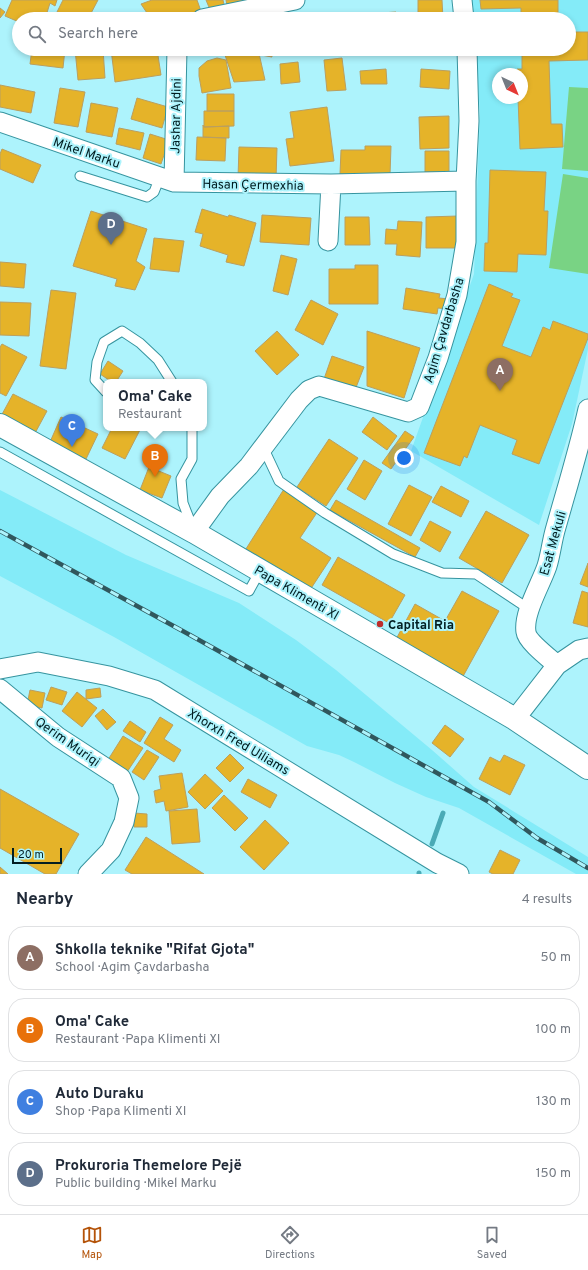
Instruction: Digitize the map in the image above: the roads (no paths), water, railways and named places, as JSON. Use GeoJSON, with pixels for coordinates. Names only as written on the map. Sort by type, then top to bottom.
{"type":"FeatureCollection","features":[{"type":"Feature","properties":{"kind":"street"},"geometry":{"type":"LineString","coordinates":[[236,12],[295,0]]}},
{"type":"Feature","properties":{"kind":"street"},"geometry":{"type":"LineString","coordinates":[[462,0],[463,12]]}},
{"type":"Feature","properties":{"kind":"street","name":"Jashar Ajdini"},"geometry":{"type":"LineString","coordinates":[[167,180],[176,56]]}},
{"type":"Feature","properties":{"kind":"street","name":"Agim Çavdarbasha"},"geometry":{"type":"LineString","coordinates":[[194,532],[220,496],[249,466],[299,400],[309,390],[319,386],[408,412],[419,407],[438,358],[457,295],[466,242],[466,181],[469,121],[467,56]]}},
{"type":"Feature","properties":{"kind":"street","name":"Mikel Marku"},"geometry":{"type":"LineString","coordinates":[[0,122],[167,180]]}},
{"type":"Feature","properties":{"kind":"street","name":"Hasan Çermexhia"},"geometry":{"type":"LineString","coordinates":[[167,180],[331,184],[466,181]]}},
{"type":"Feature","properties":{"kind":"street"},"geometry":{"type":"LineString","coordinates":[[328,241],[331,184]]}},
{"type":"Feature","properties":{"kind":"street","name":"Esat Mekuli"},"geometry":{"type":"LineString","coordinates":[[556,665],[535,646],[526,634],[525,623],[547,565],[588,409]]}},
{"type":"Feature","properties":{"kind":"street","name":"Papa Klimenti XI"},"geometry":{"type":"LineString","coordinates":[[0,425],[194,532],[515,720],[588,768]]}},
{"type":"Feature","properties":{"kind":"street"},"geometry":{"type":"LineString","coordinates":[[515,720],[556,665],[579,650],[588,648]]}},
{"type":"Feature","properties":{"kind":"street","name":"Xhorxh Fred Uiliams"},"geometry":{"type":"LineString","coordinates":[[0,669],[38,662],[109,676],[155,690],[430,859],[459,874]]}},
{"type":"Feature","properties":{"kind":"street","name":"Qerim Muriqi"},"geometry":{"type":"LineString","coordinates":[[0,689],[58,737],[121,778],[130,798],[124,822],[112,850],[91,873]]}},
{"type":"Feature","properties":{"kind":"lane"},"geometry":{"type":"LineString","coordinates":[[80,176],[147,196],[154,192],[167,180]]}},
{"type":"Feature","properties":{"kind":"lane"},"geometry":{"type":"LineString","coordinates":[[103,389],[95,380],[97,362],[104,342],[122,330],[140,343],[158,360],[170,379]]}},
{"type":"Feature","properties":{"kind":"lane"},"geometry":{"type":"LineString","coordinates":[[192,431],[192,459],[181,479],[183,504],[194,532]]}},
{"type":"Feature","properties":{"kind":"lane"},"geometry":{"type":"LineString","coordinates":[[263,447],[279,481],[393,554],[442,573],[476,574],[529,610]]}},
{"type":"Feature","properties":{"kind":"lane"},"geometry":{"type":"LineString","coordinates":[[0,452],[248,591],[260,571]]}},
{"type":"Feature","properties":{"kind":"waterway"},"geometry":{"type":"LineString","coordinates":[[432,844],[443,813]]}},
{"type":"Feature","properties":{"kind":"railway"},"geometry":{"type":"LineString","coordinates":[[0,531],[489,802],[537,838],[588,868]]}},
{"type":"Feature","properties":{"kind":"place","name":"Prokuroria Themelore Pejë"},"geometry":{"type":"Point","coordinates":[111,245]}},
{"type":"Feature","properties":{"kind":"place","name":"Shkolla teknike \"Rifat Gjota\""},"geometry":{"type":"Point","coordinates":[500,391]}},
{"type":"Feature","properties":{"kind":"place","name":"Auto Duraku"},"geometry":{"type":"Point","coordinates":[72,447]}},
{"type":"Feature","properties":{"kind":"place","name":"Oma' Cake"},"geometry":{"type":"Point","coordinates":[155,477]}},
{"type":"Feature","properties":{"kind":"place","name":"Capital Ria"},"geometry":{"type":"Point","coordinates":[380,624]}}]}
